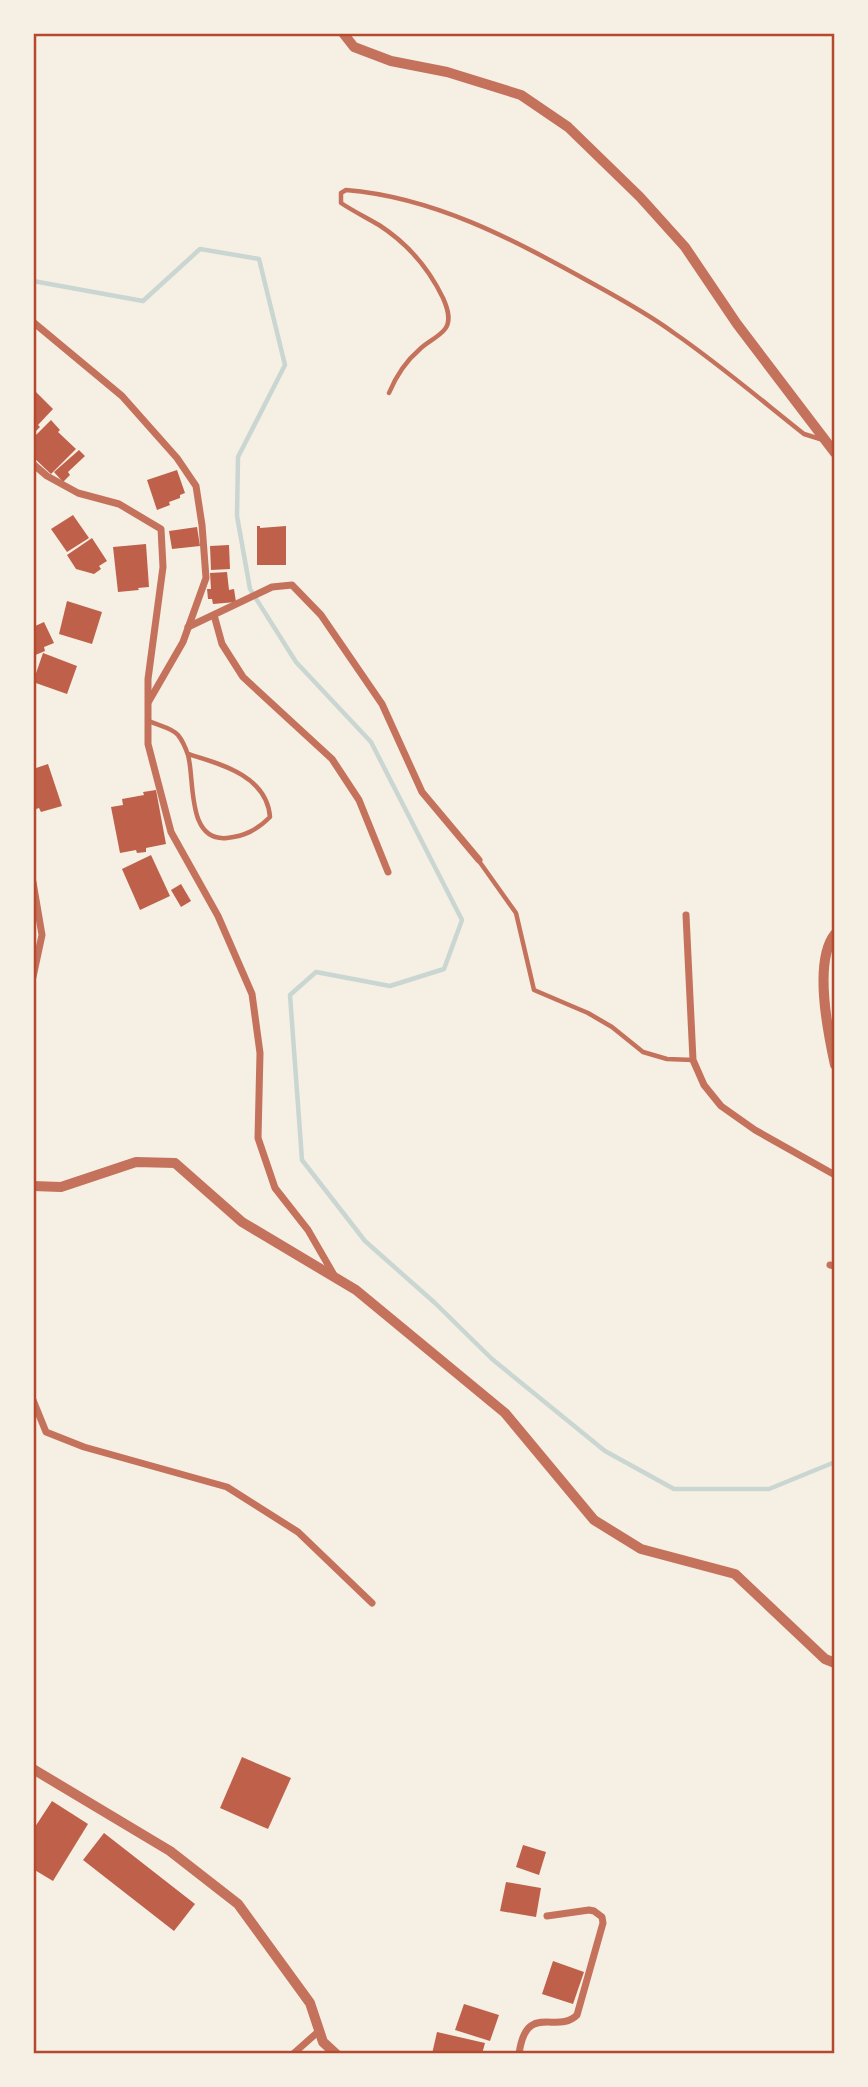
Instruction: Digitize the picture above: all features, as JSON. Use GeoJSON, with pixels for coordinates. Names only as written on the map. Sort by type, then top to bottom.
{"type":"FeatureCollection","features":[{"type":"Feature","properties":{"kind":"street"},"geometry":{"type":"LineString","coordinates":[[343,33],[354,47],[391,61],[447,72],[521,95],[568,127],[640,197],[685,247],[737,324],[835,453]]}},
{"type":"Feature","properties":{"kind":"street"},"geometry":{"type":"LineString","coordinates":[[33,322],[122,396],[177,458],[196,486],[206,578],[183,642],[148,703]]}},
{"type":"Feature","properties":{"kind":"street"},"geometry":{"type":"LineString","coordinates":[[33,464],[47,476],[78,493],[119,504],[161,528],[163,567],[148,679],[148,744],[171,832],[218,916],[253,994],[260,1053],[258,1138],[275,1188],[308,1230],[336,1278]]}},
{"type":"Feature","properties":{"kind":"street"},"geometry":{"type":"LineString","coordinates":[[188,627],[272,587],[292,585],[321,615],[382,704],[422,792],[479,860]]}},
{"type":"Feature","properties":{"kind":"street"},"geometry":{"type":"LineString","coordinates":[[214,615],[222,644],[243,677],[332,759],[359,800],[388,872]]}},
{"type":"Feature","properties":{"kind":"street"},"geometry":{"type":"LineString","coordinates":[[33,882],[42,935],[33,977]]}},
{"type":"Feature","properties":{"kind":"street"},"geometry":{"type":"LineString","coordinates":[[687,915],[694,1060],[704,1085],[721,1106],[755,1130],[835,1175]]}},
{"type":"Feature","properties":{"kind":"street"},"geometry":{"type":"LineString","coordinates":[[835,934],[829,940],[823,972],[828,1032],[835,1065]]}},
{"type":"Feature","properties":{"kind":"street"},"geometry":{"type":"LineString","coordinates":[[33,1186],[61,1186],[136,1162],[175,1163],[242,1222],[356,1290],[505,1413],[594,1520],[641,1549],[735,1574],[825,1659],[835,1662]]}},
{"type":"Feature","properties":{"kind":"street"},"geometry":{"type":"LineString","coordinates":[[33,1400],[46,1432],[85,1447],[228,1488],[299,1532],[372,1603]]}},
{"type":"Feature","properties":{"kind":"street"},"geometry":{"type":"LineString","coordinates":[[33,1769],[170,1851],[238,1904],[310,2003],[323,2042],[336,2054]]}},
{"type":"Feature","properties":{"kind":"street"},"geometry":{"type":"LineString","coordinates":[[519,2054],[524,2031],[529,2027],[570,2020],[577,2015],[603,1923],[602,1917],[589,1910],[547,1916]]}},
{"type":"Feature","properties":{"kind":"street"},"geometry":{"type":"LineString","coordinates":[[293,2054],[320,2031]]}},
{"type":"Feature","properties":{"kind":"lane"},"geometry":{"type":"LineString","coordinates":[[388,393],[410,358],[448,325],[448,309],[423,263],[410,249],[383,228],[341,203],[341,193],[346,190],[403,200],[446,213],[498,233],[538,253],[673,332],[804,434],[825,440]]}},
{"type":"Feature","properties":{"kind":"lane"},"geometry":{"type":"LineString","coordinates":[[148,721],[177,733],[188,754],[194,810],[207,832],[218,839],[240,837],[260,828],[270,817],[269,803],[254,784],[238,772],[188,754]]}},
{"type":"Feature","properties":{"kind":"lane"},"geometry":{"type":"LineString","coordinates":[[479,860],[516,913],[534,990],[588,1013],[612,1027],[643,1052],[667,1059],[694,1060]]}},
{"type":"Feature","properties":{"kind":"building"},"geometry":{"type":"Polygon","coordinates":[[[33,389],[53,409],[36,431],[33,427],[33,389]]]}},
{"type":"Feature","properties":{"kind":"building"},"geometry":{"type":"Polygon","coordinates":[[[51,420],[60,430],[58,432],[76,449],[51,474],[33,457],[33,438],[51,420]]]}},
{"type":"Feature","properties":{"kind":"building"},"geometry":{"type":"Polygon","coordinates":[[[79,450],[85,456],[68,472],[70,475],[63,482],[54,472],[79,450]]]}},
{"type":"Feature","properties":{"kind":"building"},"geometry":{"type":"Polygon","coordinates":[[[177,470],[185,493],[169,502],[170,505],[157,510],[147,480],[177,470]]]}},
{"type":"Feature","properties":{"kind":"building"},"geometry":{"type":"Polygon","coordinates":[[[73,515],[89,538],[67,552],[51,529],[73,515]]]}},
{"type":"Feature","properties":{"kind":"building"},"geometry":{"type":"Polygon","coordinates":[[[257,526],[286,526],[286,565],[257,565],[257,526]]]}},
{"type":"Feature","properties":{"kind":"building"},"geometry":{"type":"Polygon","coordinates":[[[197,527],[200,546],[172,549],[169,531],[197,527]]]}},
{"type":"Feature","properties":{"kind":"building"},"geometry":{"type":"Polygon","coordinates":[[[92,538],[107,561],[99,566],[101,569],[94,574],[76,569],[67,555],[92,538]]]}},
{"type":"Feature","properties":{"kind":"building"},"geometry":{"type":"Polygon","coordinates":[[[146,544],[149,587],[118,592],[113,547],[146,544]]]}},
{"type":"Feature","properties":{"kind":"building"},"geometry":{"type":"Polygon","coordinates":[[[229,545],[230,569],[211,570],[210,546],[229,545]]]}},
{"type":"Feature","properties":{"kind":"building"},"geometry":{"type":"Polygon","coordinates":[[[227,572],[229,590],[234,589],[236,602],[213,604],[212,599],[208,599],[207,589],[211,589],[210,573],[227,572]]]}},
{"type":"Feature","properties":{"kind":"building"},"geometry":{"type":"Polygon","coordinates":[[[67,601],[102,612],[92,644],[59,634],[67,601]]]}},
{"type":"Feature","properties":{"kind":"building"},"geometry":{"type":"Polygon","coordinates":[[[44,622],[54,643],[33,656],[33,627],[44,622]]]}},
{"type":"Feature","properties":{"kind":"building"},"geometry":{"type":"Polygon","coordinates":[[[43,653],[77,666],[67,694],[33,682],[43,653]]]}},
{"type":"Feature","properties":{"kind":"building"},"geometry":{"type":"Polygon","coordinates":[[[48,764],[62,806],[41,812],[39,808],[33,810],[33,769],[48,764]]]}},
{"type":"Feature","properties":{"kind":"building"},"geometry":{"type":"Polygon","coordinates":[[[156,790],[166,844],[146,848],[146,852],[137,853],[136,850],[120,853],[111,807],[123,805],[122,799],[156,790]]]}},
{"type":"Feature","properties":{"kind":"building"},"geometry":{"type":"Polygon","coordinates":[[[151,855],[170,896],[140,910],[122,869],[151,855]]]}},
{"type":"Feature","properties":{"kind":"building"},"geometry":{"type":"Polygon","coordinates":[[[181,884],[191,901],[181,907],[171,890],[181,884]]]}},
{"type":"Feature","properties":{"kind":"building"},"geometry":{"type":"Polygon","coordinates":[[[242,1757],[291,1778],[268,1829],[220,1808],[242,1757]]]}},
{"type":"Feature","properties":{"kind":"building"},"geometry":{"type":"Polygon","coordinates":[[[52,1801],[88,1824],[53,1881],[33,1869],[33,1830],[52,1801]]]}},
{"type":"Feature","properties":{"kind":"building"},"geometry":{"type":"Polygon","coordinates":[[[104,1833],[195,1904],[174,1931],[83,1860],[104,1833]]]}},
{"type":"Feature","properties":{"kind":"building"},"geometry":{"type":"Polygon","coordinates":[[[523,1845],[546,1852],[539,1875],[516,1867],[523,1845]]]}},
{"type":"Feature","properties":{"kind":"building"},"geometry":{"type":"Polygon","coordinates":[[[506,1882],[541,1888],[536,1917],[500,1911],[506,1882]]]}},
{"type":"Feature","properties":{"kind":"building"},"geometry":{"type":"Polygon","coordinates":[[[553,1961],[584,1972],[573,2004],[542,1994],[553,1961]]]}},
{"type":"Feature","properties":{"kind":"building"},"geometry":{"type":"Polygon","coordinates":[[[464,2004],[499,2015],[490,2041],[455,2030],[464,2004]]]}},
{"type":"Feature","properties":{"kind":"building"},"geometry":{"type":"Polygon","coordinates":[[[437,2032],[485,2043],[482,2054],[432,2054],[437,2032]]]}},
{"type":"Feature","properties":{"kind":"waterway"},"geometry":{"type":"LineString","coordinates":[[33,281],[143,301],[200,249],[259,259],[285,365],[238,457],[237,516],[250,589],[296,662],[371,742],[462,920],[444,969],[390,986],[316,972],[290,995],[302,1160],[365,1241],[435,1303],[492,1359],[605,1451],[674,1489],[769,1489],[835,1462]]}}]}
